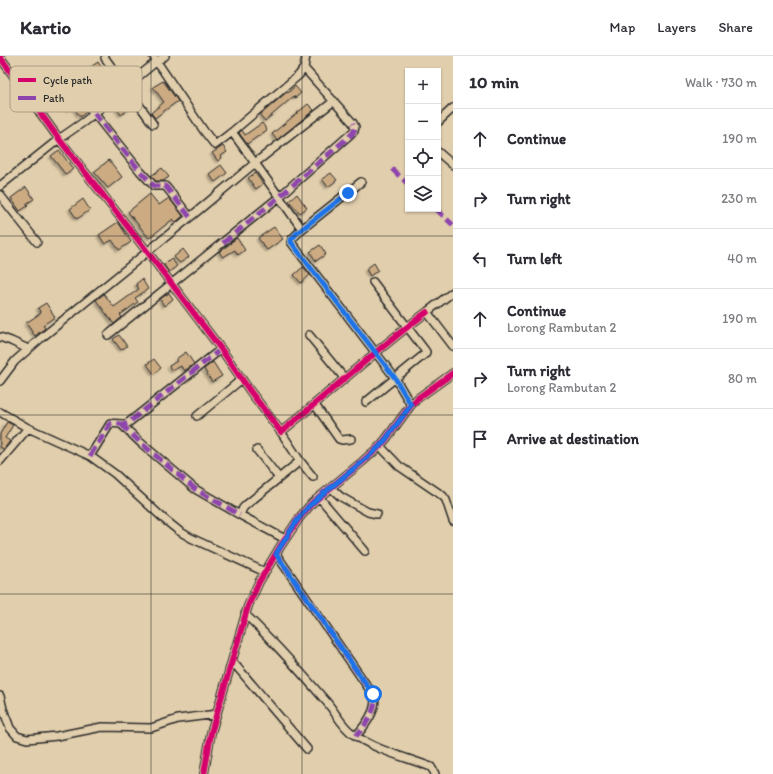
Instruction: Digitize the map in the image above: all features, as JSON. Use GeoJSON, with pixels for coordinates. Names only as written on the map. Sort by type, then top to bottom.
{"type":"FeatureCollection","features":[{"type":"Feature","properties":{"kind":"street"},"geometry":{"type":"LineString","coordinates":[[142,71],[155,59],[165,56]]}},
{"type":"Feature","properties":{"kind":"street"},"geometry":{"type":"LineString","coordinates":[[155,59],[215,145],[299,75],[304,68],[306,56]]}},
{"type":"Feature","properties":{"kind":"street"},"geometry":{"type":"LineString","coordinates":[[0,57],[10,71]]}},
{"type":"Feature","properties":{"kind":"street"},"geometry":{"type":"LineString","coordinates":[[105,58],[111,66]]}},
{"type":"Feature","properties":{"kind":"street"},"geometry":{"type":"LineString","coordinates":[[108,335],[279,197],[354,131],[355,127],[353,123],[304,68]]}},
{"type":"Feature","properties":{"kind":"street"},"geometry":{"type":"LineString","coordinates":[[0,381],[15,361],[28,349],[255,163],[334,101]]}},
{"type":"Feature","properties":{"kind":"street"},"geometry":{"type":"LineString","coordinates":[[441,119],[453,108]]}},
{"type":"Feature","properties":{"kind":"street"},"geometry":{"type":"LineString","coordinates":[[142,109],[153,124]]}},
{"type":"Feature","properties":{"kind":"street"},"geometry":{"type":"LineString","coordinates":[[40,112],[221,348],[300,461],[313,477]]}},
{"type":"Feature","properties":{"kind":"street"},"geometry":{"type":"LineString","coordinates":[[0,186],[94,113],[140,171],[154,186],[165,186],[168,188],[190,217]]}},
{"type":"Feature","properties":{"kind":"street"},"geometry":{"type":"LineString","coordinates":[[232,132],[302,229]]}},
{"type":"Feature","properties":{"kind":"street"},"geometry":{"type":"LineString","coordinates":[[441,155],[453,165]]}},
{"type":"Feature","properties":{"kind":"street"},"geometry":{"type":"LineString","coordinates":[[361,182],[302,229],[291,240],[292,244],[395,378],[411,405]]}},
{"type":"Feature","properties":{"kind":"street"},"geometry":{"type":"LineString","coordinates":[[0,194],[37,242]]}},
{"type":"Feature","properties":{"kind":"street"},"geometry":{"type":"LineString","coordinates":[[366,402],[425,353],[425,350],[373,282]]}},
{"type":"Feature","properties":{"kind":"street"},"geometry":{"type":"LineString","coordinates":[[281,432],[315,405],[375,353],[453,292]]}},
{"type":"Feature","properties":{"kind":"street"},"geometry":{"type":"LineString","coordinates":[[427,312],[453,346]]}},
{"type":"Feature","properties":{"kind":"street"},"geometry":{"type":"LineString","coordinates":[[309,335],[345,379]]}},
{"type":"Feature","properties":{"kind":"street"},"geometry":{"type":"LineString","coordinates":[[0,337],[28,349]]}},
{"type":"Feature","properties":{"kind":"street"},"geometry":{"type":"LineString","coordinates":[[90,456],[109,425],[113,423],[128,424],[221,348]]}},
{"type":"Feature","properties":{"kind":"street"},"geometry":{"type":"LineString","coordinates":[[204,774],[211,732],[245,614],[264,572],[308,507],[380,446],[411,405],[453,373]]}},
{"type":"Feature","properties":{"kind":"street"},"geometry":{"type":"LineString","coordinates":[[197,416],[242,379]]}},
{"type":"Feature","properties":{"kind":"street"},"geometry":{"type":"LineString","coordinates":[[315,405],[339,439],[351,439]]}},
{"type":"Feature","properties":{"kind":"street"},"geometry":{"type":"LineString","coordinates":[[0,412],[28,428],[90,456],[115,474],[179,531],[264,572]]}},
{"type":"Feature","properties":{"kind":"street"},"geometry":{"type":"LineString","coordinates":[[121,424],[137,440],[195,489],[285,540]]}},
{"type":"Feature","properties":{"kind":"street"},"geometry":{"type":"LineString","coordinates":[[0,461],[28,428]]}},
{"type":"Feature","properties":{"kind":"street"},"geometry":{"type":"LineString","coordinates":[[380,446],[399,466],[443,496],[446,500],[453,521]]}},
{"type":"Feature","properties":{"kind":"street"},"geometry":{"type":"LineString","coordinates":[[257,450],[279,478]]}},
{"type":"Feature","properties":{"kind":"street"},"geometry":{"type":"LineString","coordinates":[[240,515],[244,507],[300,461]]}},
{"type":"Feature","properties":{"kind":"street"},"geometry":{"type":"LineString","coordinates":[[331,488],[341,497],[368,512],[377,514]]}},
{"type":"Feature","properties":{"kind":"street"},"geometry":{"type":"LineString","coordinates":[[319,497],[365,550]]}},
{"type":"Feature","properties":{"kind":"street"},"geometry":{"type":"LineString","coordinates":[[276,554],[374,696],[375,701],[370,717],[356,736]]}},
{"type":"Feature","properties":{"kind":"street"},"geometry":{"type":"LineString","coordinates":[[245,614],[277,646],[327,702],[348,729],[356,736],[386,751],[431,767],[435,774]]}},
{"type":"Feature","properties":{"kind":"street"},"geometry":{"type":"LineString","coordinates":[[232,661],[307,749]]}},
{"type":"Feature","properties":{"kind":"street"},"geometry":{"type":"LineString","coordinates":[[0,696],[10,728],[17,736],[27,738],[57,736],[102,727],[151,728],[178,719],[217,714]]}},
{"type":"Feature","properties":{"kind":"building"},"geometry":{"type":"Polygon","coordinates":[[[98,62],[101,66],[92,66],[98,62]]]}},
{"type":"Feature","properties":{"kind":"building"},"geometry":{"type":"Polygon","coordinates":[[[163,81],[178,101],[155,118],[151,113],[164,102],[153,87],[163,81]]]}},
{"type":"Feature","properties":{"kind":"building"},"geometry":{"type":"Polygon","coordinates":[[[295,86],[301,93],[295,98],[294,96],[265,121],[260,115],[295,86]]]}},
{"type":"Feature","properties":{"kind":"building"},"geometry":{"type":"Polygon","coordinates":[[[308,104],[314,110],[277,140],[272,134],[308,104]]]}},
{"type":"Feature","properties":{"kind":"building"},"geometry":{"type":"Polygon","coordinates":[[[77,112],[86,112],[80,117],[77,112]]]}},
{"type":"Feature","properties":{"kind":"building"},"geometry":{"type":"Polygon","coordinates":[[[262,123],[267,130],[247,144],[239,133],[242,130],[245,135],[262,123]]]}},
{"type":"Feature","properties":{"kind":"building"},"geometry":{"type":"Polygon","coordinates":[[[223,146],[227,152],[221,156],[222,158],[218,161],[212,153],[223,146]]]}},
{"type":"Feature","properties":{"kind":"building"},"geometry":{"type":"Polygon","coordinates":[[[59,150],[73,169],[66,175],[51,156],[59,150]]]}},
{"type":"Feature","properties":{"kind":"building"},"geometry":{"type":"Polygon","coordinates":[[[109,160],[122,177],[108,188],[94,172],[109,160]]]}},
{"type":"Feature","properties":{"kind":"building"},"geometry":{"type":"Polygon","coordinates":[[[221,165],[227,173],[215,182],[209,174],[221,165]]]}},
{"type":"Feature","properties":{"kind":"building"},"geometry":{"type":"Polygon","coordinates":[[[162,168],[169,177],[163,181],[156,181],[151,176],[162,168]]]}},
{"type":"Feature","properties":{"kind":"building"},"geometry":{"type":"Polygon","coordinates":[[[255,173],[263,184],[256,189],[248,178],[255,173]]]}},
{"type":"Feature","properties":{"kind":"building"},"geometry":{"type":"Polygon","coordinates":[[[331,173],[337,180],[328,187],[322,179],[331,173]]]}},
{"type":"Feature","properties":{"kind":"building"},"geometry":{"type":"Polygon","coordinates":[[[26,187],[34,199],[26,204],[28,206],[20,211],[11,198],[26,187]]]}},
{"type":"Feature","properties":{"kind":"building"},"geometry":{"type":"Polygon","coordinates":[[[150,194],[159,205],[169,198],[183,216],[176,222],[173,219],[149,238],[128,212],[150,194]]]}},
{"type":"Feature","properties":{"kind":"building"},"geometry":{"type":"Polygon","coordinates":[[[297,194],[307,208],[300,213],[289,201],[297,194]]]}},
{"type":"Feature","properties":{"kind":"building"},"geometry":{"type":"Polygon","coordinates":[[[83,199],[90,210],[77,219],[70,209],[83,199]]]}},
{"type":"Feature","properties":{"kind":"building"},"geometry":{"type":"Polygon","coordinates":[[[118,222],[131,242],[119,250],[112,240],[105,244],[99,235],[118,222]]]}},
{"type":"Feature","properties":{"kind":"building"},"geometry":{"type":"Polygon","coordinates":[[[274,227],[283,239],[267,250],[258,238],[274,227]]]}},
{"type":"Feature","properties":{"kind":"building"},"geometry":{"type":"Polygon","coordinates":[[[237,238],[245,250],[238,255],[235,250],[223,257],[219,252],[237,238]]]}},
{"type":"Feature","properties":{"kind":"building"},"geometry":{"type":"Polygon","coordinates":[[[320,245],[326,254],[316,261],[310,252],[320,245]]]}},
{"type":"Feature","properties":{"kind":"building"},"geometry":{"type":"Polygon","coordinates":[[[183,249],[189,257],[180,263],[174,257],[183,249]]]}},
{"type":"Feature","properties":{"kind":"building"},"geometry":{"type":"Polygon","coordinates":[[[171,258],[177,266],[169,272],[164,265],[171,258]]]}},
{"type":"Feature","properties":{"kind":"building"},"geometry":{"type":"Polygon","coordinates":[[[374,263],[378,270],[370,276],[366,269],[374,263]]]}},
{"type":"Feature","properties":{"kind":"building"},"geometry":{"type":"Polygon","coordinates":[[[303,267],[310,275],[301,283],[294,275],[303,267]]]}},
{"type":"Feature","properties":{"kind":"building"},"geometry":{"type":"Polygon","coordinates":[[[142,279],[148,289],[135,298],[138,302],[120,315],[122,317],[114,324],[96,300],[104,294],[114,307],[139,289],[136,284],[142,279]]]}},
{"type":"Feature","properties":{"kind":"building"},"geometry":{"type":"Polygon","coordinates":[[[169,293],[173,299],[164,306],[160,299],[169,293]]]}},
{"type":"Feature","properties":{"kind":"building"},"geometry":{"type":"Polygon","coordinates":[[[46,303],[55,317],[43,325],[45,328],[35,336],[26,323],[41,313],[38,308],[46,303]]]}},
{"type":"Feature","properties":{"kind":"building"},"geometry":{"type":"Polygon","coordinates":[[[119,335],[127,346],[121,350],[113,339],[119,335]]]}},
{"type":"Feature","properties":{"kind":"building"},"geometry":{"type":"Polygon","coordinates":[[[186,352],[194,364],[184,371],[181,366],[172,371],[169,366],[177,361],[176,359],[186,352]]]}},
{"type":"Feature","properties":{"kind":"building"},"geometry":{"type":"Polygon","coordinates":[[[154,359],[161,368],[154,374],[147,364],[154,359]]]}},
{"type":"Feature","properties":{"kind":"building"},"geometry":{"type":"Polygon","coordinates":[[[213,362],[222,376],[212,382],[204,369],[213,362]]]}},
{"type":"Feature","properties":{"kind":"building"},"geometry":{"type":"Polygon","coordinates":[[[7,422],[13,425],[5,438],[10,441],[4,449],[0,447],[0,434],[7,422]]]}},
{"type":"Feature","properties":{"kind":"marked path"},"geometry":{"type":"LineString","coordinates":[[94,113],[140,171],[154,186],[165,186],[190,217]]}},
{"type":"Feature","properties":{"kind":"marked path"},"geometry":{"type":"LineString","coordinates":[[223,243],[352,134],[355,127],[353,123]]}},
{"type":"Feature","properties":{"kind":"marked path"},"geometry":{"type":"LineString","coordinates":[[392,169],[405,181]]}},
{"type":"Feature","properties":{"kind":"marked path"},"geometry":{"type":"LineString","coordinates":[[439,212],[453,225]]}},
{"type":"Feature","properties":{"kind":"marked path"},"geometry":{"type":"LineString","coordinates":[[90,456],[110,424],[128,423],[221,349]]}},
{"type":"Feature","properties":{"kind":"marked path"},"geometry":{"type":"LineString","coordinates":[[121,424],[195,489],[240,515]]}},
{"type":"Feature","properties":{"kind":"marked path"},"geometry":{"type":"LineString","coordinates":[[276,554],[374,696],[375,701],[372,712],[356,736]]}},
{"type":"Feature","properties":{"kind":"cycle path"},"geometry":{"type":"LineString","coordinates":[[0,57],[10,71]]}},
{"type":"Feature","properties":{"kind":"cycle path"},"geometry":{"type":"LineString","coordinates":[[40,112],[221,349],[281,432],[408,326],[427,312]]}},
{"type":"Feature","properties":{"kind":"cycle path"},"geometry":{"type":"LineString","coordinates":[[204,774],[211,733],[248,606],[259,582],[280,547],[300,517],[312,503],[380,446],[418,398],[453,373]]}},
{"type":"Feature","properties":{"kind":"route"},"geometry":{"type":"LineString","coordinates":[[348,193],[297,233],[291,242],[395,378],[411,405],[380,446],[308,507],[296,522],[276,554],[373,694]]}}]}
